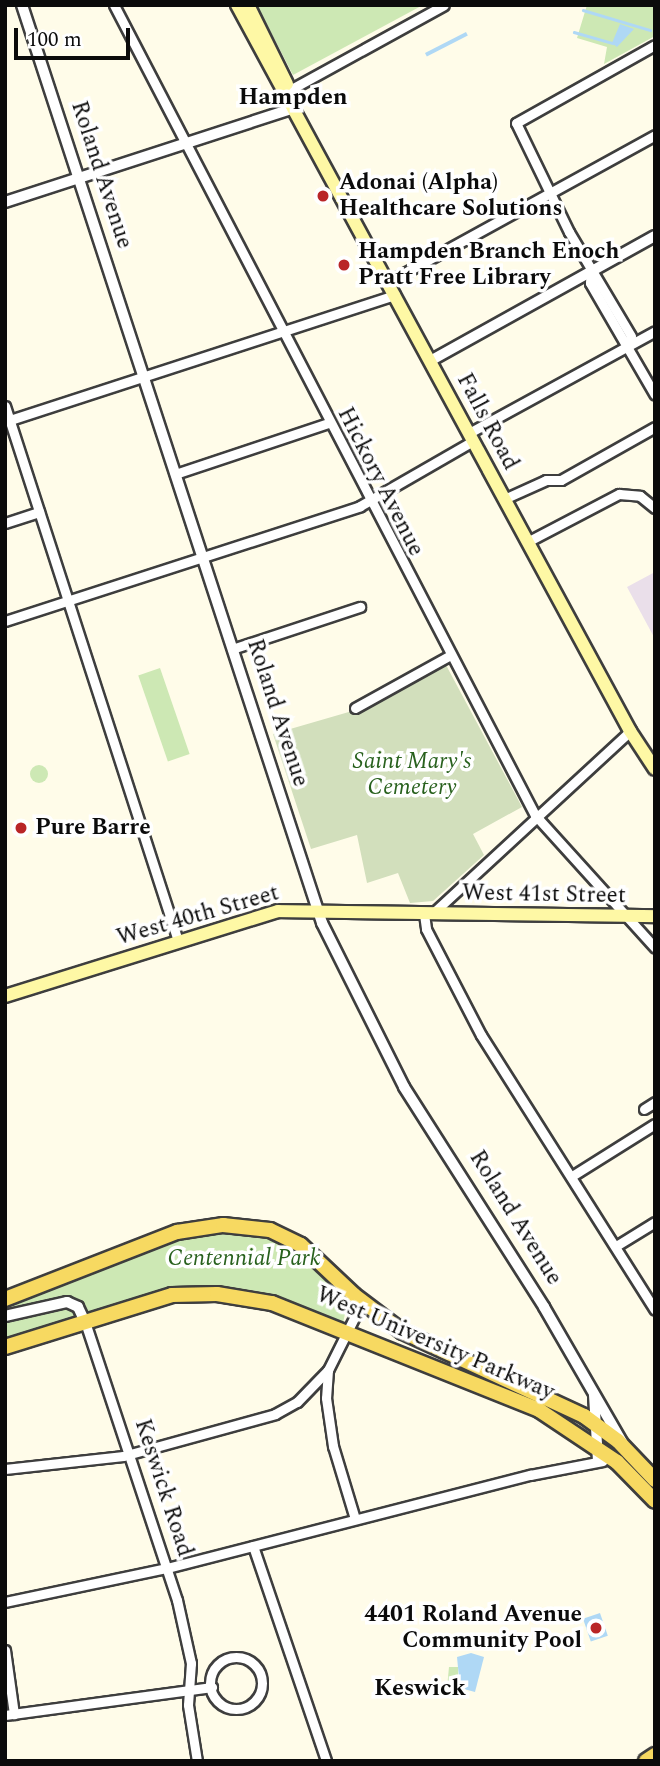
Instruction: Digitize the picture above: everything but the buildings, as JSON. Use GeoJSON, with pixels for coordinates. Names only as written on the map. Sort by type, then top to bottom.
{"type":"FeatureCollection","features":[{"type":"Feature","properties":{"kind":"main road","name":"Falls Road"},"geometry":{"type":"LineString","coordinates":[[237,5],[630,731],[655,769]]}},
{"type":"Feature","properties":{"kind":"main road","name":"Falls Road"},"geometry":{"type":"LineString","coordinates":[[248,5],[286,82],[286,92]]}},
{"type":"Feature","properties":{"kind":"main road","name":"West 40th Street"},"geometry":{"type":"LineString","coordinates":[[5,996],[264,914],[317,910],[428,914]]}},
{"type":"Feature","properties":{"kind":"main road","name":"West 41st Street"},"geometry":{"type":"LineString","coordinates":[[428,914],[655,916]]}},
{"type":"Feature","properties":{"kind":"main road","name":"West University Parkway"},"geometry":{"type":"LineString","coordinates":[[5,1299],[154,1239],[223,1225],[260,1227],[294,1241],[362,1302],[418,1340],[536,1391],[598,1425],[623,1453]]}},
{"type":"Feature","properties":{"kind":"main road","name":"West University Parkway"},"geometry":{"type":"LineString","coordinates":[[5,1348],[148,1300],[201,1293],[272,1303],[347,1330],[539,1410],[598,1454]]}},
{"type":"Feature","properties":{"kind":"main road","name":"Roland Avenue"},"geometry":{"type":"LineString","coordinates":[[598,1454],[623,1453],[655,1480]]}},
{"type":"Feature","properties":{"kind":"main road","name":"Roland Avenue"},"geometry":{"type":"LineString","coordinates":[[623,1453],[655,1501]]}},
{"type":"Feature","properties":{"kind":"main road"},"geometry":{"type":"LineString","coordinates":[[646,1761],[654,1759]]}},
{"type":"Feature","properties":{"kind":"street","name":"Roland Avenue"},"geometry":{"type":"LineString","coordinates":[[22,5],[317,910],[404,1087],[593,1389],[623,1453]]}},
{"type":"Feature","properties":{"kind":"street","name":"Hickory Avenue"},"geometry":{"type":"LineString","coordinates":[[114,5],[368,501],[535,815],[655,948]]}},
{"type":"Feature","properties":{"kind":"street"},"geometry":{"type":"LineString","coordinates":[[286,92],[444,5]]}},
{"type":"Feature","properties":{"kind":"street"},"geometry":{"type":"LineString","coordinates":[[655,45],[516,123],[591,271],[600,277],[631,336],[628,345],[655,396]]}},
{"type":"Feature","properties":{"kind":"street"},"geometry":{"type":"LineString","coordinates":[[5,202],[295,108]]}},
{"type":"Feature","properties":{"kind":"street"},"geometry":{"type":"LineString","coordinates":[[388,282],[655,135]]}},
{"type":"Feature","properties":{"kind":"street"},"geometry":{"type":"LineString","coordinates":[[430,361],[655,236]]}},
{"type":"Feature","properties":{"kind":"street"},"geometry":{"type":"LineString","coordinates":[[7,421],[395,295]]}},
{"type":"Feature","properties":{"kind":"street"},"geometry":{"type":"LineString","coordinates":[[5,621],[368,501],[471,437],[655,331]]}},
{"type":"Feature","properties":{"kind":"street"},"geometry":{"type":"LineString","coordinates":[[5,407],[7,421],[178,941]]}},
{"type":"Feature","properties":{"kind":"street"},"geometry":{"type":"LineString","coordinates":[[175,474],[328,423]]}},
{"type":"Feature","properties":{"kind":"street"},"geometry":{"type":"LineString","coordinates":[[504,499],[546,480],[561,480],[655,427]]}},
{"type":"Feature","properties":{"kind":"street"},"geometry":{"type":"LineString","coordinates":[[527,542],[627,492],[646,499],[655,508]]}},
{"type":"Feature","properties":{"kind":"street"},"geometry":{"type":"LineString","coordinates":[[5,523],[39,512]]}},
{"type":"Feature","properties":{"kind":"street"},"geometry":{"type":"LineString","coordinates":[[232,649],[360,607]]}},
{"type":"Feature","properties":{"kind":"street"},"geometry":{"type":"LineString","coordinates":[[355,708],[449,656]]}},
{"type":"Feature","properties":{"kind":"street"},"geometry":{"type":"LineString","coordinates":[[630,731],[428,914],[426,929],[471,1016],[655,1310]]}},
{"type":"Feature","properties":{"kind":"street"},"geometry":{"type":"LineString","coordinates":[[644,1109],[655,1102]]}},
{"type":"Feature","properties":{"kind":"street"},"geometry":{"type":"LineString","coordinates":[[572,1176],[655,1124]]}},
{"type":"Feature","properties":{"kind":"street"},"geometry":{"type":"LineString","coordinates":[[616,1246],[655,1222]]}},
{"type":"Feature","properties":{"kind":"street"},"geometry":{"type":"LineString","coordinates":[[5,1315],[67,1302],[78,1307],[85,1322]]}},
{"type":"Feature","properties":{"kind":"street"},"geometry":{"type":"LineString","coordinates":[[5,1469],[129,1454],[275,1414],[308,1391],[328,1370],[362,1302]]}},
{"type":"Feature","properties":{"kind":"street","name":"Keswick Road"},"geometry":{"type":"LineString","coordinates":[[85,1322],[167,1568],[189,1652],[189,1689],[197,1761]]}},
{"type":"Feature","properties":{"kind":"street"},"geometry":{"type":"LineString","coordinates":[[328,1370],[326,1398],[333,1446],[355,1519]]}},
{"type":"Feature","properties":{"kind":"street","name":"Roland Avenue"},"geometry":{"type":"LineString","coordinates":[[593,1389],[598,1425],[598,1454]]}},
{"type":"Feature","properties":{"kind":"street"},"geometry":{"type":"LineString","coordinates":[[308,1391],[326,1398]]}},
{"type":"Feature","properties":{"kind":"street"},"geometry":{"type":"LineString","coordinates":[[5,1602],[167,1568],[598,1454]]}},
{"type":"Feature","properties":{"kind":"street"},"geometry":{"type":"LineString","coordinates":[[253,1546],[326,1761]]}},
{"type":"Feature","properties":{"kind":"street"},"geometry":{"type":"LineString","coordinates":[[5,1650],[9,1715],[212,1686]]}},
{"type":"Feature","properties":{"kind":"street"},"geometry":{"type":"LineString","coordinates":[[243,1658],[258,1667],[262,1691],[252,1703],[225,1707],[218,1703],[212,1686],[216,1665],[243,1658]]}},
{"type":"Feature","properties":{"kind":"shaded area"},"geometry":{"type":"Polygon","coordinates":[[[655,572],[655,639],[627,587],[655,572]]]}},
{"type":"Feature","properties":{"kind":"green space"},"geometry":{"type":"Polygon","coordinates":[[[257,5],[423,5],[293,75],[257,5]]]}},
{"type":"Feature","properties":{"kind":"green space"},"geometry":{"type":"Polygon","coordinates":[[[587,5],[655,5],[655,36],[604,64],[607,47],[577,38],[587,5]]]}},
{"type":"Feature","properties":{"kind":"green space","name":"Saint Mary's Cemetery"},"geometry":{"type":"Polygon","coordinates":[[[446,665],[522,807],[473,834],[484,855],[433,901],[410,903],[398,873],[367,883],[357,835],[311,849],[273,734],[366,707],[446,665]]]}},
{"type":"Feature","properties":{"kind":"green space"},"geometry":{"type":"Polygon","coordinates":[[[160,668],[190,754],[168,762],[138,675],[160,668]]]}},
{"type":"Feature","properties":{"kind":"green space"},"geometry":{"type":"Polygon","coordinates":[[[35,765],[43,765],[48,774],[46,781],[35,783],[30,778],[30,770],[35,765]]]}},
{"type":"Feature","properties":{"kind":"green space","name":"Centennial Park"},"geometry":{"type":"Polygon","coordinates":[[[233,1227],[286,1240],[349,1295],[343,1323],[256,1291],[190,1287],[134,1299],[5,1342],[5,1303],[163,1240],[233,1227]]]}},
{"type":"Feature","properties":{"kind":"green space"},"geometry":{"type":"Polygon","coordinates":[[[449,1667],[458,1667],[458,1689],[447,1688],[449,1667]]]}},
{"type":"Feature","properties":{"kind":"water"},"geometry":{"type":"Polygon","coordinates":[[[620,24],[634,29],[617,47],[612,43],[620,24]]]}},
{"type":"Feature","properties":{"kind":"water"},"geometry":{"type":"Polygon","coordinates":[[[466,32],[468,36],[427,56],[425,53],[466,32]]]}},
{"type":"Feature","properties":{"kind":"water","name":"4401 Roland Avenue Community Pool"},"geometry":{"type":"Polygon","coordinates":[[[600,1613],[608,1636],[591,1642],[583,1619],[600,1613]]]}},
{"type":"Feature","properties":{"kind":"water"},"geometry":{"type":"Polygon","coordinates":[[[471,1653],[484,1657],[475,1692],[460,1688],[457,1657],[471,1653]]]}},
{"type":"Feature","properties":{"kind":"waterway"},"geometry":{"type":"LineString","coordinates":[[583,10],[650,30]]}},
{"type":"Feature","properties":{"kind":"waterway"},"geometry":{"type":"LineString","coordinates":[[574,32],[612,43]]}},
{"type":"Feature","properties":{"kind":"place","name":"Adonai (Alpha) Healthcare Solutions"},"geometry":{"type":"Point","coordinates":[323,196]}},
{"type":"Feature","properties":{"kind":"place","name":"Hampden Branch Enoch Pratt Free Library"},"geometry":{"type":"Point","coordinates":[344,265]}},
{"type":"Feature","properties":{"kind":"place","name":"Pure Barre"},"geometry":{"type":"Point","coordinates":[21,828]}},
{"type":"Feature","properties":{"kind":"place","name":"4401 Roland Avenue Community Pool"},"geometry":{"type":"Point","coordinates":[596,1628]}},
{"type":"Feature","properties":{"kind":"district","name":"Hampden"},"geometry":{"type":"Point","coordinates":[293,98]}},
{"type":"Feature","properties":{"kind":"district","name":"Keswick"},"geometry":{"type":"Point","coordinates":[420,1689]}}]}
